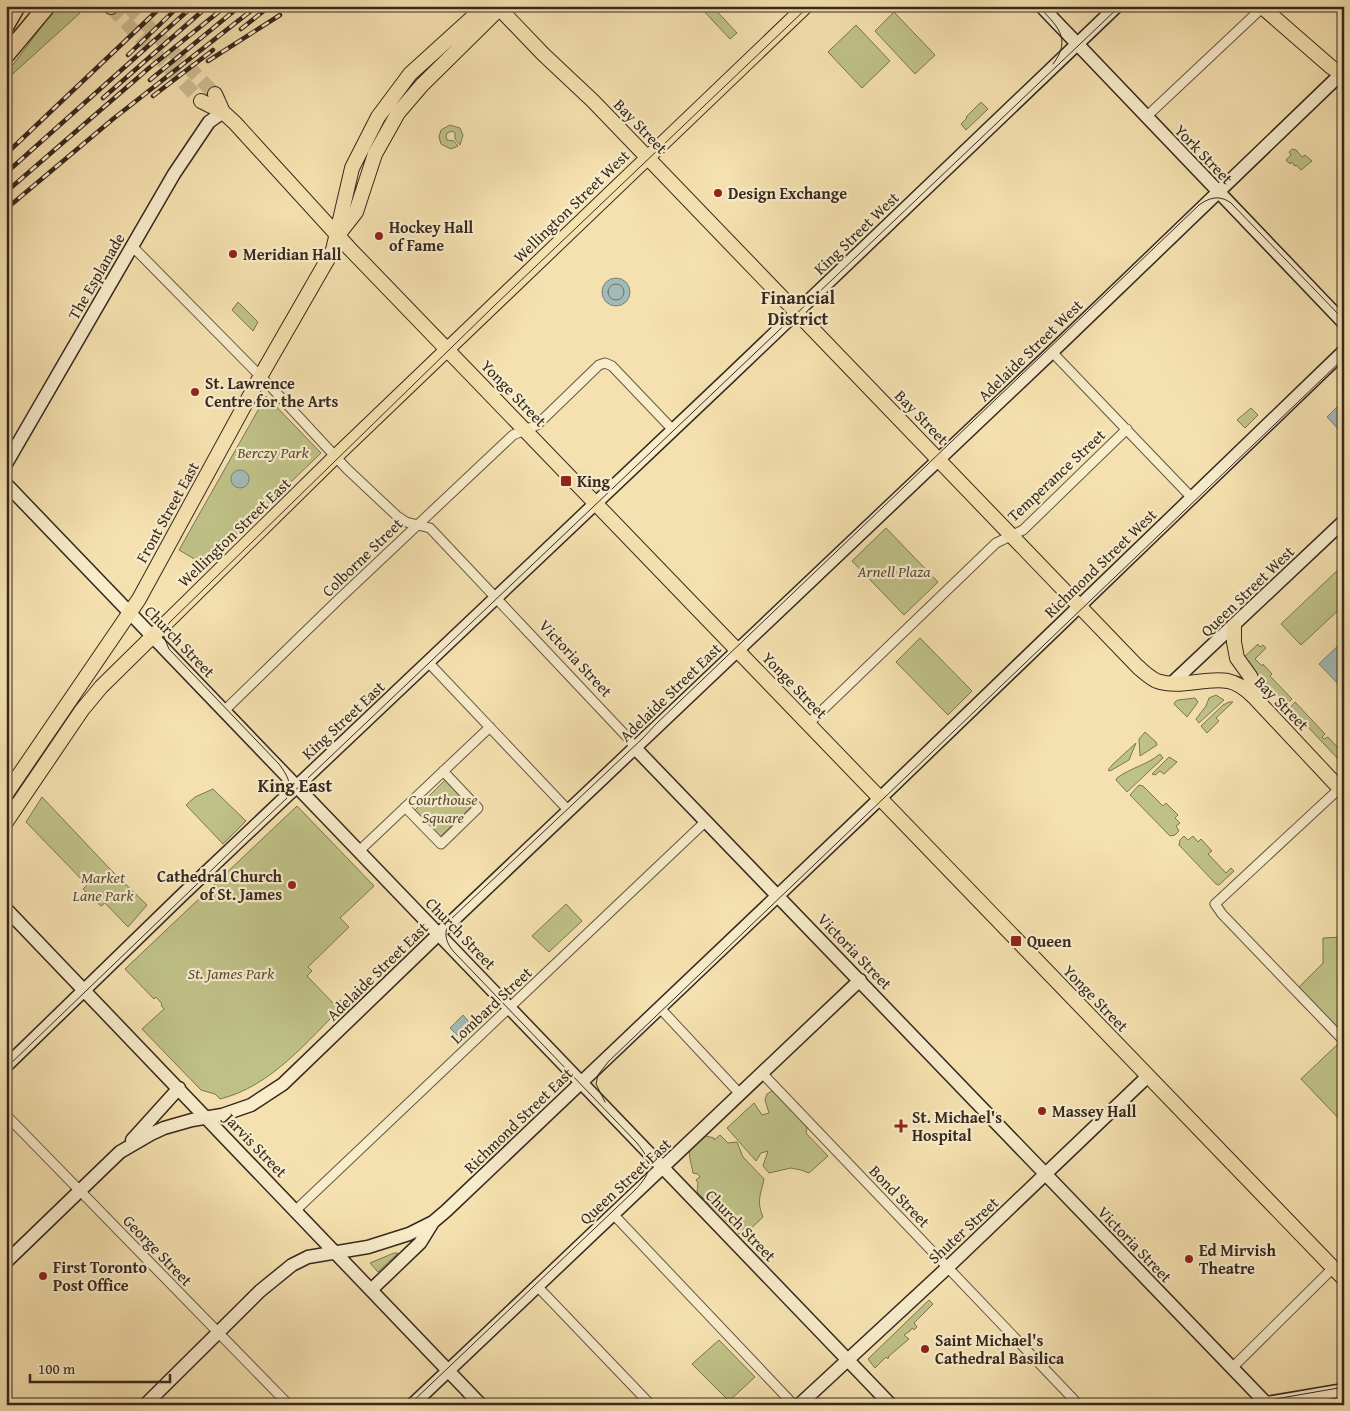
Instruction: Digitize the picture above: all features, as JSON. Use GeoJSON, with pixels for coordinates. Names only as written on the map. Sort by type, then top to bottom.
{"type":"FeatureCollection","features":[{"type":"Feature","properties":{"kind":"highway"},"geometry":{"type":"LineString","coordinates":[[6,25],[17,6]]}},
{"type":"Feature","properties":{"kind":"highway"},"geometry":{"type":"LineString","coordinates":[[6,55],[47,6]]}},
{"type":"Feature","properties":{"kind":"main road"},"geometry":{"type":"LineString","coordinates":[[338,235],[341,214],[355,163],[378,117],[410,74],[485,6]]}},
{"type":"Feature","properties":{"kind":"main road","name":"Wellington Street West"},"geometry":{"type":"LineString","coordinates":[[447,349],[806,6]]}},
{"type":"Feature","properties":{"kind":"main road","name":"York Street"},"geometry":{"type":"LineString","coordinates":[[1040,6],[1344,323]]}},
{"type":"Feature","properties":{"kind":"main road","name":"King Street West"},"geometry":{"type":"LineString","coordinates":[[596,504],[1117,6]]}},
{"type":"Feature","properties":{"kind":"main road"},"geometry":{"type":"LineString","coordinates":[[338,235],[356,212],[374,154],[411,97],[500,7]]}},
{"type":"Feature","properties":{"kind":"main road","name":"Bay Street"},"geometry":{"type":"LineString","coordinates":[[500,7],[797,312],[1078,607],[1138,667],[1156,681],[1172,684],[1229,681],[1247,690],[1342,791]]}},
{"type":"Feature","properties":{"kind":"main road"},"geometry":{"type":"LineString","coordinates":[[1263,7],[1343,75]]}},
{"type":"Feature","properties":{"kind":"main road"},"geometry":{"type":"LineString","coordinates":[[410,74],[422,85]]}},
{"type":"Feature","properties":{"kind":"main road","name":"Adelaide Street West"},"geometry":{"type":"LineString","coordinates":[[738,651],[1343,75]]}},
{"type":"Feature","properties":{"kind":"main road","name":"Yonge Street"},"geometry":{"type":"LineString","coordinates":[[215,94],[223,112]]}},
{"type":"Feature","properties":{"kind":"main road","name":"Yonge Street"},"geometry":{"type":"LineString","coordinates":[[201,101],[223,112],[275,165],[338,235],[447,349],[1344,1279]]}},
{"type":"Feature","properties":{"kind":"main road","name":"The Esplanade"},"geometry":{"type":"LineString","coordinates":[[6,464],[174,174],[209,122],[223,112]]}},
{"type":"Feature","properties":{"kind":"main road"},"geometry":{"type":"LineString","coordinates":[[355,163],[369,168]]}},
{"type":"Feature","properties":{"kind":"main road","name":"Front Street East"},"geometry":{"type":"LineString","coordinates":[[8,786],[130,613],[260,377],[333,250],[338,235]]}},
{"type":"Feature","properties":{"kind":"main road","name":"Wellington Street East"},"geometry":{"type":"LineString","coordinates":[[152,635],[447,349]]}},
{"type":"Feature","properties":{"kind":"main road","name":"Richmond Street West"},"geometry":{"type":"LineString","coordinates":[[880,798],[1344,351]]}},
{"type":"Feature","properties":{"kind":"main road","name":"Church Street"},"geometry":{"type":"LineString","coordinates":[[6,484],[891,1405]]}},
{"type":"Feature","properties":{"kind":"main road","name":"King Street East"},"geometry":{"type":"LineString","coordinates":[[6,1066],[297,786],[596,504]]}},
{"type":"Feature","properties":{"kind":"main road","name":"Queen Street West"},"geometry":{"type":"LineString","coordinates":[[1172,684],[1344,521]]}},
{"type":"Feature","properties":{"kind":"main road"},"geometry":{"type":"LineString","coordinates":[[1234,626],[1237,658],[1250,676],[1262,706]]}},
{"type":"Feature","properties":{"kind":"main road"},"geometry":{"type":"LineString","coordinates":[[6,822],[82,710],[101,687],[152,635]]}},
{"type":"Feature","properties":{"kind":"main road","name":"Adelaide Street East"},"geometry":{"type":"LineString","coordinates":[[6,1262],[120,1152],[164,1128],[222,1115],[251,1105],[283,1084],[738,651]]}},
{"type":"Feature","properties":{"kind":"main road","name":"Victoria Street"},"geometry":{"type":"LineString","coordinates":[[635,748],[1232,1368],[1263,1404]]}},
{"type":"Feature","properties":{"kind":"main road","name":"Richmond Street East"},"geometry":{"type":"LineString","coordinates":[[145,1405],[272,1281],[292,1265],[308,1258],[391,1240],[409,1234],[433,1222],[880,798]]}},
{"type":"Feature","properties":{"kind":"main road","name":"Jarvis Street"},"geometry":{"type":"LineString","coordinates":[[6,909],[481,1405]]}},
{"type":"Feature","properties":{"kind":"main road","name":"Queen Street East"},"geometry":{"type":"LineString","coordinates":[[412,1405],[860,980]]}},
{"type":"Feature","properties":{"kind":"main road","name":"Shuter Street"},"geometry":{"type":"LineString","coordinates":[[799,1405],[948,1267],[1148,1076]]}},
{"type":"Feature","properties":{"kind":"main road"},"geometry":{"type":"LineString","coordinates":[[120,1152],[179,1088]]}},
{"type":"Feature","properties":{"kind":"main road"},"geometry":{"type":"LineString","coordinates":[[371,1290],[420,1243],[433,1222]]}},
{"type":"Feature","properties":{"kind":"main road"},"geometry":{"type":"LineString","coordinates":[[1263,1404],[1344,1390]]}},
{"type":"Feature","properties":{"kind":"street"},"geometry":{"type":"LineString","coordinates":[[1146,118],[1263,7]]}},
{"type":"Feature","properties":{"kind":"street","name":"Victoria Street"},"geometry":{"type":"LineString","coordinates":[[132,246],[336,456],[397,516],[406,522],[430,528],[628,738],[635,748]]}},
{"type":"Feature","properties":{"kind":"street"},"geometry":{"type":"LineString","coordinates":[[1052,352],[1192,498]]}},
{"type":"Feature","properties":{"kind":"street","name":"Colborne Street"},"geometry":{"type":"LineString","coordinates":[[224,711],[513,435],[536,425],[597,367],[602,364],[612,366],[673,430]]}},
{"type":"Feature","properties":{"kind":"street","name":"Temperance Street"},"geometry":{"type":"LineString","coordinates":[[808,724],[996,543],[1022,530],[1127,429]]}},
{"type":"Feature","properties":{"kind":"street"},"geometry":{"type":"LineString","coordinates":[[428,662],[569,811]]}},
{"type":"Feature","properties":{"kind":"street"},"geometry":{"type":"LineString","coordinates":[[359,851],[490,727]]}},
{"type":"Feature","properties":{"kind":"street"},"geometry":{"type":"LineString","coordinates":[[405,807],[441,844],[478,808],[443,772]]}},
{"type":"Feature","properties":{"kind":"street"},"geometry":{"type":"LineString","coordinates":[[1342,791],[1215,904],[1222,914],[1344,1041]]}},
{"type":"Feature","properties":{"kind":"street","name":"Lombard Street"},"geometry":{"type":"LineString","coordinates":[[296,1210],[706,821]]}},
{"type":"Feature","properties":{"kind":"street"},"geometry":{"type":"LineString","coordinates":[[659,1007],[740,1094]]}},
{"type":"Feature","properties":{"kind":"street","name":"Bond Street"},"geometry":{"type":"LineString","coordinates":[[762,1073],[1079,1405]]}},
{"type":"Feature","properties":{"kind":"street","name":"George Street"},"geometry":{"type":"LineString","coordinates":[[6,1115],[289,1405]]}},
{"type":"Feature","properties":{"kind":"street"},"geometry":{"type":"LineString","coordinates":[[613,1214],[794,1405]]}},
{"type":"Feature","properties":{"kind":"street"},"geometry":{"type":"LineString","coordinates":[[1232,1368],[1333,1268]]}},
{"type":"Feature","properties":{"kind":"street"},"geometry":{"type":"LineString","coordinates":[[537,1286],[651,1405]]}},
{"type":"Feature","properties":{"kind":"green space"},"geometry":{"type":"Polygon","coordinates":[[[57,6],[73,6],[80,13],[6,80],[6,74],[57,6]]]}},
{"type":"Feature","properties":{"kind":"green space"},"geometry":{"type":"Polygon","coordinates":[[[699,6],[712,6],[737,33],[730,39],[699,6]]]}},
{"type":"Feature","properties":{"kind":"green space"},"geometry":{"type":"Polygon","coordinates":[[[894,12],[935,55],[915,74],[875,31],[894,12]]]}},
{"type":"Feature","properties":{"kind":"green space"},"geometry":{"type":"Polygon","coordinates":[[[856,25],[890,61],[862,88],[828,52],[856,25]]]}},
{"type":"Feature","properties":{"kind":"green space"},"geometry":{"type":"Polygon","coordinates":[[[981,102],[988,109],[966,130],[961,124],[981,102]]]}},
{"type":"Feature","properties":{"kind":"green space"},"geometry":{"type":"Polygon","coordinates":[[[450,125],[460,128],[463,135],[460,145],[455,139],[455,133],[452,131],[447,133],[447,140],[454,141],[458,146],[451,149],[441,144],[439,137],[441,130],[450,125]]]}},
{"type":"Feature","properties":{"kind":"green space"},"geometry":{"type":"Polygon","coordinates":[[[1292,149],[1296,150],[1302,157],[1305,155],[1312,161],[1301,170],[1291,162],[1290,164],[1286,160],[1291,155],[1289,152],[1292,149]]]}},
{"type":"Feature","properties":{"kind":"green space"},"geometry":{"type":"Polygon","coordinates":[[[238,302],[258,322],[253,331],[232,310],[238,302]]]}},
{"type":"Feature","properties":{"kind":"green space","name":"Berczy Park"},"geometry":{"type":"Polygon","coordinates":[[[266,396],[321,453],[205,565],[179,550],[266,396]]]}},
{"type":"Feature","properties":{"kind":"green space"},"geometry":{"type":"Polygon","coordinates":[[[1251,408],[1258,415],[1245,428],[1237,420],[1251,408]]]}},
{"type":"Feature","properties":{"kind":"green space","name":"Arnell Plaza"},"geometry":{"type":"Polygon","coordinates":[[[886,528],[938,582],[904,615],[852,561],[886,528]]]}},
{"type":"Feature","properties":{"kind":"green space"},"geometry":{"type":"Polygon","coordinates":[[[1341,567],[1344,570],[1344,605],[1301,645],[1281,624],[1341,567]]]}},
{"type":"Feature","properties":{"kind":"green space"},"geometry":{"type":"Polygon","coordinates":[[[920,638],[972,691],[948,715],[896,662],[920,638]]]}},
{"type":"Feature","properties":{"kind":"green space"},"geometry":{"type":"Polygon","coordinates":[[[1258,644],[1260,647],[1263,645],[1266,648],[1255,659],[1262,666],[1263,664],[1272,674],[1270,676],[1292,699],[1286,705],[1243,658],[1258,644]]]}},
{"type":"Feature","properties":{"kind":"green space"},"geometry":{"type":"Polygon","coordinates":[[[1216,695],[1224,700],[1199,723],[1196,719],[1206,706],[1209,698],[1216,695]]]}},
{"type":"Feature","properties":{"kind":"green space"},"geometry":{"type":"Polygon","coordinates":[[[1195,698],[1198,702],[1187,717],[1174,704],[1178,700],[1195,698]]]}},
{"type":"Feature","properties":{"kind":"green space"},"geometry":{"type":"Polygon","coordinates":[[[1233,702],[1216,718],[1219,721],[1207,733],[1201,726],[1223,705],[1233,702]]]}},
{"type":"Feature","properties":{"kind":"green space"},"geometry":{"type":"Polygon","coordinates":[[[1295,702],[1325,734],[1322,737],[1324,739],[1328,737],[1341,751],[1338,754],[1341,757],[1344,754],[1344,760],[1341,762],[1290,708],[1295,702]]]}},
{"type":"Feature","properties":{"kind":"green space"},"geometry":{"type":"Polygon","coordinates":[[[1145,732],[1157,745],[1140,756],[1139,739],[1145,732]]]}},
{"type":"Feature","properties":{"kind":"green space"},"geometry":{"type":"Polygon","coordinates":[[[1136,743],[1129,760],[1110,771],[1108,770],[1113,764],[1136,743]]]}},
{"type":"Feature","properties":{"kind":"green space"},"geometry":{"type":"Polygon","coordinates":[[[1160,754],[1163,758],[1127,792],[1116,780],[1122,775],[1160,754]]]}},
{"type":"Feature","properties":{"kind":"green space"},"geometry":{"type":"Polygon","coordinates":[[[1169,757],[1177,762],[1164,774],[1160,771],[1155,775],[1152,774],[1169,757]]]}},
{"type":"Feature","properties":{"kind":"green space","name":"Courthouse Square"},"geometry":{"type":"Polygon","coordinates":[[[445,780],[472,806],[440,837],[415,810],[445,780]]]}},
{"type":"Feature","properties":{"kind":"green space"},"geometry":{"type":"Polygon","coordinates":[[[1139,785],[1143,786],[1163,806],[1166,803],[1178,815],[1175,818],[1180,823],[1176,826],[1179,831],[1175,835],[1170,836],[1130,795],[1139,785]]]}},
{"type":"Feature","properties":{"kind":"green space"},"geometry":{"type":"Polygon","coordinates":[[[213,789],[246,821],[223,844],[186,805],[195,797],[213,789]]]}},
{"type":"Feature","properties":{"kind":"green space","name":"Market Lane Park"},"geometry":{"type":"Polygon","coordinates":[[[42,797],[147,905],[128,927],[105,903],[101,906],[83,889],[87,885],[26,822],[42,797]]]}},
{"type":"Feature","properties":{"kind":"green space","name":"St. James Park"},"geometry":{"type":"Polygon","coordinates":[[[297,806],[374,886],[340,918],[349,927],[308,967],[312,971],[307,976],[334,1004],[340,1000],[345,1004],[302,1047],[272,1073],[239,1093],[220,1099],[215,1094],[201,1090],[142,1029],[164,1009],[156,997],[154,999],[125,969],[297,806]]]}},
{"type":"Feature","properties":{"kind":"green space"},"geometry":{"type":"Polygon","coordinates":[[[1184,836],[1188,840],[1193,836],[1198,842],[1201,839],[1212,851],[1208,854],[1226,873],[1231,868],[1234,871],[1219,885],[1216,884],[1179,845],[1180,840],[1184,836]]]}},
{"type":"Feature","properties":{"kind":"green space"},"geometry":{"type":"Polygon","coordinates":[[[566,904],[582,921],[549,952],[532,936],[566,904]]]}},
{"type":"Feature","properties":{"kind":"green space"},"geometry":{"type":"Polygon","coordinates":[[[1344,937],[1344,1124],[1301,1079],[1339,1043],[1292,994],[1323,963],[1323,938],[1344,937]]]}},
{"type":"Feature","properties":{"kind":"green space"},"geometry":{"type":"Polygon","coordinates":[[[776,1091],[804,1122],[807,1128],[806,1133],[828,1156],[809,1173],[791,1168],[769,1173],[763,1166],[768,1151],[761,1153],[756,1161],[727,1128],[754,1103],[762,1115],[769,1113],[765,1100],[767,1094],[776,1091]]]}},
{"type":"Feature","properties":{"kind":"green space"},"geometry":{"type":"Polygon","coordinates":[[[720,1135],[728,1143],[737,1142],[743,1157],[764,1179],[759,1202],[763,1217],[747,1232],[744,1230],[739,1234],[697,1192],[698,1183],[696,1180],[700,1177],[698,1174],[693,1173],[690,1160],[690,1151],[694,1143],[706,1136],[714,1138],[714,1140],[720,1135]]]}},
{"type":"Feature","properties":{"kind":"green space"},"geometry":{"type":"Polygon","coordinates":[[[398,1253],[378,1272],[370,1263],[398,1253]]]}},
{"type":"Feature","properties":{"kind":"green space"},"geometry":{"type":"Polygon","coordinates":[[[929,1300],[933,1304],[914,1323],[917,1327],[914,1330],[912,1328],[904,1335],[909,1339],[888,1359],[886,1357],[875,1368],[868,1359],[929,1300]]]}},
{"type":"Feature","properties":{"kind":"green space"},"geometry":{"type":"Polygon","coordinates":[[[719,1340],[755,1377],[729,1401],[692,1364],[719,1340]]]}},
{"type":"Feature","properties":{"kind":"water"},"geometry":{"type":"Polygon","coordinates":[[[616,278],[626,282],[630,292],[626,302],[616,306],[606,302],[602,292],[606,282],[616,278]]]}},
{"type":"Feature","properties":{"kind":"water"},"geometry":{"type":"Polygon","coordinates":[[[1344,400],[1344,425],[1339,430],[1327,417],[1344,400]]]}},
{"type":"Feature","properties":{"kind":"water"},"geometry":{"type":"Polygon","coordinates":[[[240,470],[246,473],[249,479],[246,485],[240,488],[234,485],[231,479],[234,473],[240,470]]]}},
{"type":"Feature","properties":{"kind":"water"},"geometry":{"type":"Polygon","coordinates":[[[1344,640],[1344,690],[1319,664],[1344,640]]]}},
{"type":"Feature","properties":{"kind":"water"},"geometry":{"type":"Polygon","coordinates":[[[463,1015],[470,1023],[458,1036],[450,1028],[463,1015]]]}},
{"type":"Feature","properties":{"kind":"tunnel"},"geometry":{"type":"LineString","coordinates":[[128,6],[215,94]]}},
{"type":"Feature","properties":{"kind":"tunnel"},"geometry":{"type":"LineString","coordinates":[[111,7],[201,101]]}},
{"type":"Feature","properties":{"kind":"tram line"},"geometry":{"type":"LineString","coordinates":[[287,798],[289,784],[279,764],[169,649],[164,637],[169,623],[493,307],[809,6]]}},
{"type":"Feature","properties":{"kind":"tram line"},"geometry":{"type":"LineString","coordinates":[[1038,6],[1051,19],[1060,32],[1062,39],[1062,47],[1053,64]]}},
{"type":"Feature","properties":{"kind":"tram line"},"geometry":{"type":"LineString","coordinates":[[6,1068],[247,836],[1120,6]]}},
{"type":"Feature","properties":{"kind":"tram line"},"geometry":{"type":"LineString","coordinates":[[409,1405],[635,1190],[645,1177],[649,1167],[646,1156],[637,1143],[454,952],[446,936],[448,923],[451,919],[643,738],[1199,205],[1215,198],[1227,200],[1231,203],[1344,320]]}},
{"type":"Feature","properties":{"kind":"tram line"},"geometry":{"type":"LineString","coordinates":[[605,1102],[596,1084],[598,1075],[608,1062],[1344,358]]}},
{"type":"Feature","properties":{"kind":"tram line"},"geometry":{"type":"LineString","coordinates":[[1241,1405],[1344,1387]]}},
{"type":"Feature","properties":{"kind":"railway"},"geometry":{"type":"LineString","coordinates":[[6,154],[162,6]]}},
{"type":"Feature","properties":{"kind":"railway"},"geometry":{"type":"LineString","coordinates":[[128,55],[179,6]]}},
{"type":"Feature","properties":{"kind":"railway"},"geometry":{"type":"LineString","coordinates":[[6,173],[193,6]]}},
{"type":"Feature","properties":{"kind":"railway"},"geometry":{"type":"LineString","coordinates":[[103,98],[208,6]]}},
{"type":"Feature","properties":{"kind":"railway"},"geometry":{"type":"LineString","coordinates":[[6,192],[149,68],[226,6]]}},
{"type":"Feature","properties":{"kind":"railway"},"geometry":{"type":"LineString","coordinates":[[150,80],[240,6]]}},
{"type":"Feature","properties":{"kind":"railway"},"geometry":{"type":"LineString","coordinates":[[6,209],[113,119],[257,6]]}},
{"type":"Feature","properties":{"kind":"railway"},"geometry":{"type":"LineString","coordinates":[[241,29],[270,6]]}},
{"type":"Feature","properties":{"kind":"railway"},"geometry":{"type":"LineString","coordinates":[[208,61],[280,15]]}},
{"type":"Feature","properties":{"kind":"railway"},"geometry":{"type":"LineString","coordinates":[[153,96],[213,50]]}},
{"type":"Feature","properties":{"kind":"place","name":"Design Exchange"},"geometry":{"type":"Point","coordinates":[718,193]}},
{"type":"Feature","properties":{"kind":"place","name":"Hockey Hall of Fame"},"geometry":{"type":"Point","coordinates":[379,236]}},
{"type":"Feature","properties":{"kind":"place","name":"Meridian Hall"},"geometry":{"type":"Point","coordinates":[233,254]}},
{"type":"Feature","properties":{"kind":"place","name":"St. Lawrence Centre for the Arts"},"geometry":{"type":"Point","coordinates":[195,392]}},
{"type":"Feature","properties":{"kind":"place","name":"King"},"geometry":{"type":"Point","coordinates":[566,481]}},
{"type":"Feature","properties":{"kind":"place","name":"Cathedral Church of St. James"},"geometry":{"type":"Point","coordinates":[292,885]}},
{"type":"Feature","properties":{"kind":"place","name":"Queen"},"geometry":{"type":"Point","coordinates":[1016,941]}},
{"type":"Feature","properties":{"kind":"place","name":"Massey Hall"},"geometry":{"type":"Point","coordinates":[1042,1111]}},
{"type":"Feature","properties":{"kind":"place","name":"St. Michael's Hospital"},"geometry":{"type":"Point","coordinates":[901,1126]}},
{"type":"Feature","properties":{"kind":"place","name":"Ed Mirvish Theatre"},"geometry":{"type":"Point","coordinates":[1189,1259]}},
{"type":"Feature","properties":{"kind":"place","name":"First Toronto Post Office"},"geometry":{"type":"Point","coordinates":[43,1276]}},
{"type":"Feature","properties":{"kind":"place","name":"Saint Michael's Cathedral Basilica"},"geometry":{"type":"Point","coordinates":[925,1349]}},
{"type":"Feature","properties":{"kind":"district","name":"Financial District"},"geometry":{"type":"Point","coordinates":[798,308]}},
{"type":"Feature","properties":{"kind":"district","name":"King East"},"geometry":{"type":"Point","coordinates":[295,786]}}]}
